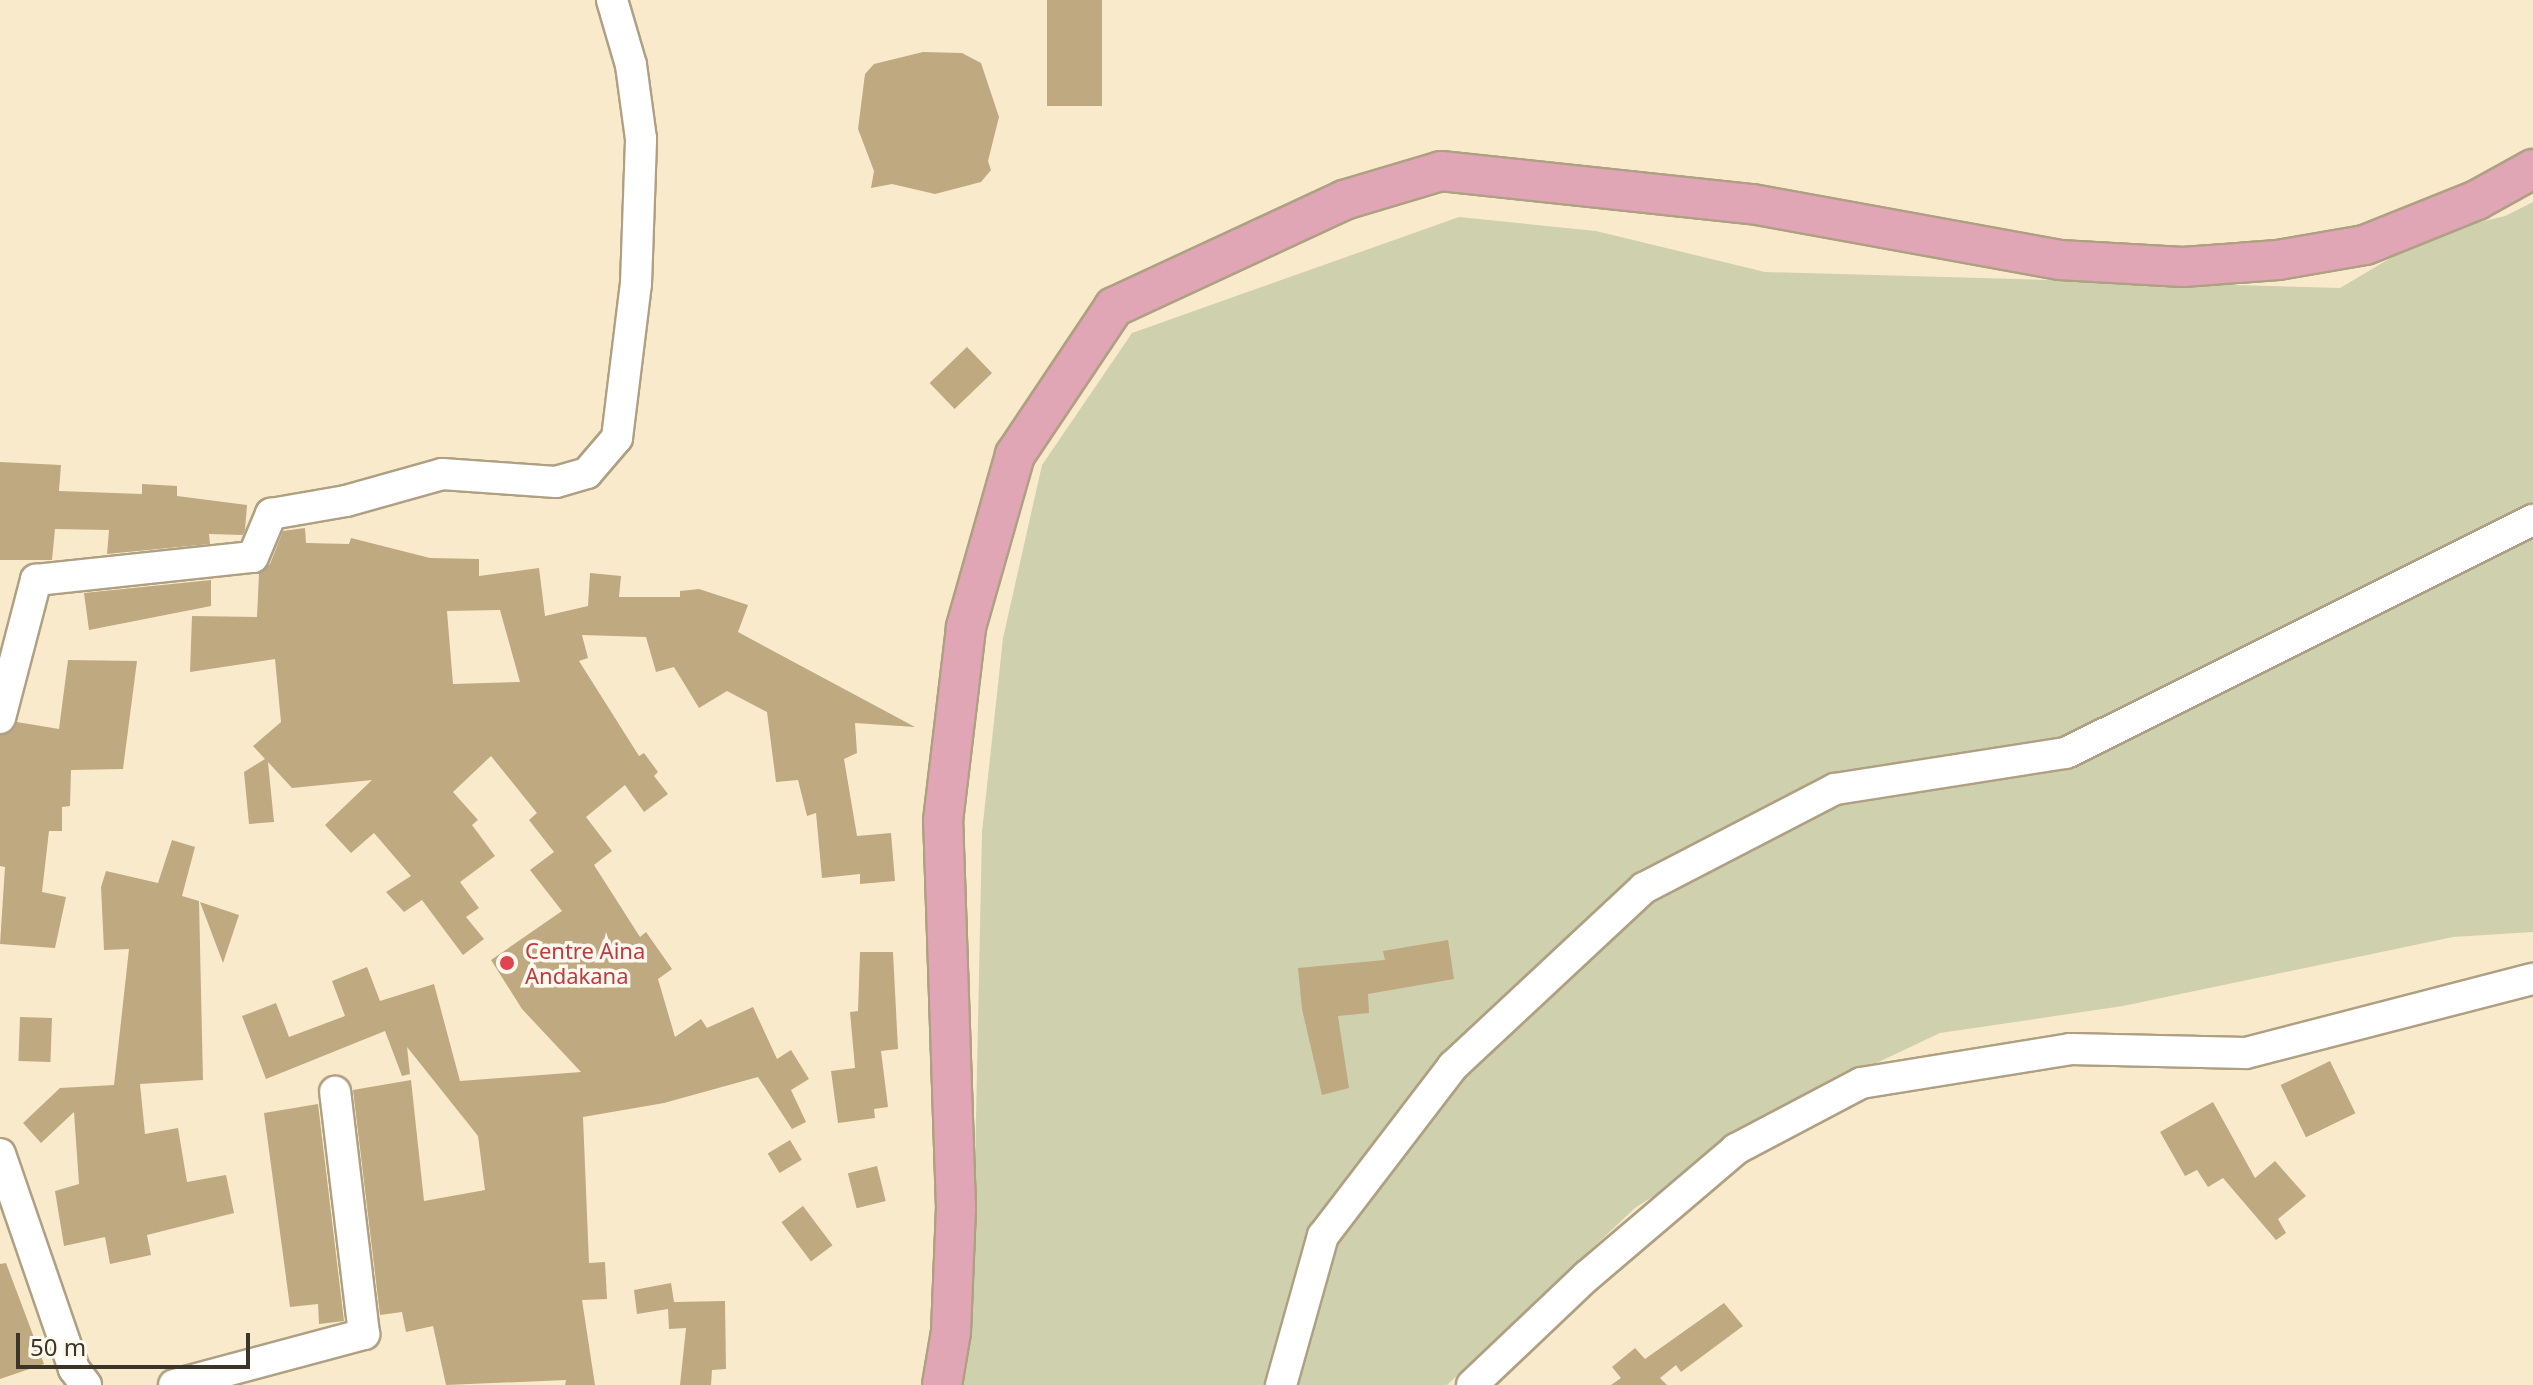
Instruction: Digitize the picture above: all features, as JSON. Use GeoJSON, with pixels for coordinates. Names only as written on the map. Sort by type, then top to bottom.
{"type":"FeatureCollection","features":[{"type":"Feature","properties":{"kind":"main road"},"geometry":{"type":"LineString","coordinates":[[942,1385],[951,1332],[956,1208],[943,821],[966,627],[1015,455],[1114,307],[1344,200],[1441,171],[1752,204],[2060,260],[2183,267],[2278,260],[2365,245],[2477,200],[2533,169]]}},
{"type":"Feature","properties":{"kind":"street"},"geometry":{"type":"LineString","coordinates":[[0,718],[36,580],[253,557],[271,514],[346,501],[442,474],[556,482],[587,473],[617,438],[636,284],[641,139],[631,65],[612,0]]}},
{"type":"Feature","properties":{"kind":"street"},"geometry":{"type":"LineString","coordinates":[[1281,1385],[1323,1236],[1453,1066],[1644,888],[1835,789],[2066,753],[2533,520]]}},
{"type":"Feature","properties":{"kind":"street"},"geometry":{"type":"LineString","coordinates":[[1472,1385],[1587,1276],[1736,1149],[1861,1083],[2070,1049],[2246,1053],[2533,979]]}},
{"type":"Feature","properties":{"kind":"street"},"geometry":{"type":"LineString","coordinates":[[174,1385],[364,1334],[335,1092]]}},
{"type":"Feature","properties":{"kind":"street"},"geometry":{"type":"LineString","coordinates":[[0,1154],[74,1369],[86,1385]]}},
{"type":"Feature","properties":{"kind":"green space"},"geometry":{"type":"Polygon","coordinates":[[[2533,202],[2533,932],[2453,937],[2123,1006],[1940,1033],[1811,1094],[1635,1208],[1447,1385],[956,1385],[974,1213],[982,832],[1003,638],[1042,465],[1132,333],[1459,217],[1596,231],[1765,272],[2340,288],[2433,233],[2505,216],[2533,202]]]}},
{"type":"Feature","properties":{"kind":"building"},"geometry":{"type":"Polygon","coordinates":[[[1047,0],[1102,0],[1102,106],[1047,106],[1047,0]]]}},
{"type":"Feature","properties":{"kind":"building"},"geometry":{"type":"Polygon","coordinates":[[[923,52],[962,53],[981,63],[999,117],[988,161],[991,170],[981,182],[935,194],[892,184],[871,188],[874,171],[858,129],[865,74],[874,64],[923,52]]]}},
{"type":"Feature","properties":{"kind":"building"},"geometry":{"type":"Polygon","coordinates":[[[967,347],[992,373],[955,409],[930,383],[967,347]]]}},
{"type":"Feature","properties":{"kind":"building"},"geometry":{"type":"Polygon","coordinates":[[[0,462],[61,465],[59,491],[142,494],[142,484],[177,486],[177,496],[247,505],[245,530],[243,535],[209,534],[210,544],[107,554],[109,530],[55,529],[52,560],[0,560],[0,462]]]}},
{"type":"Feature","properties":{"kind":"building"},"geometry":{"type":"Polygon","coordinates":[[[305,528],[306,543],[349,544],[351,538],[430,558],[479,559],[479,576],[539,568],[545,616],[588,606],[590,573],[621,576],[619,597],[680,597],[680,591],[699,589],[748,605],[738,632],[915,727],[855,723],[857,753],[844,759],[857,836],[891,833],[895,881],[860,884],[860,874],[822,878],[816,813],[807,816],[798,780],[776,782],[767,712],[727,691],[699,708],[674,667],[656,672],[646,637],[582,635],[588,658],[579,661],[639,756],[644,753],[658,772],[654,776],[668,794],[644,812],[625,785],[586,817],[612,851],[594,865],[640,937],[646,932],[672,969],[658,979],[675,1037],[701,1019],[707,1028],[753,1007],[777,1059],[791,1050],[809,1079],[791,1090],[806,1122],[792,1129],[758,1077],[664,1103],[583,1117],[589,1263],[605,1262],[607,1299],[582,1300],[595,1385],[565,1385],[566,1380],[446,1385],[433,1326],[406,1332],[402,1312],[380,1315],[353,1090],[411,1080],[424,1201],[485,1190],[478,1136],[407,1047],[410,1074],[402,1076],[385,1031],[266,1079],[242,1016],[276,1003],[289,1037],[345,1016],[332,981],[367,967],[380,1001],[434,984],[460,1081],[581,1072],[522,1009],[491,960],[562,911],[530,870],[554,852],[529,820],[537,813],[491,756],[453,792],[478,820],[472,825],[495,856],[460,882],[479,908],[466,917],[484,939],[463,955],[422,900],[404,912],[386,892],[411,876],[374,833],[351,853],[325,825],[372,780],[292,788],[268,762],[274,822],[249,824],[244,772],[265,759],[253,746],[281,722],[275,659],[190,672],[192,616],[257,617],[259,573],[270,564],[283,531],[305,528]],[[500,610],[447,611],[453,684],[520,682],[500,610]]]}},
{"type":"Feature","properties":{"kind":"building"},"geometry":{"type":"Polygon","coordinates":[[[211,580],[211,606],[89,630],[84,593],[211,580]]]}},
{"type":"Feature","properties":{"kind":"building"},"geometry":{"type":"Polygon","coordinates":[[[68,660],[137,661],[123,769],[71,770],[70,806],[62,807],[62,831],[49,831],[42,892],[66,897],[55,948],[0,944],[5,867],[0,866],[0,735],[17,722],[59,729],[68,660]]]}},
{"type":"Feature","properties":{"kind":"building"},"geometry":{"type":"Polygon","coordinates":[[[172,840],[195,847],[182,896],[199,901],[203,1080],[140,1084],[145,1134],[178,1128],[187,1182],[226,1175],[234,1213],[147,1235],[151,1255],[110,1264],[105,1237],[64,1246],[55,1191],[79,1184],[74,1112],[41,1143],[23,1123],[60,1088],[114,1085],[129,949],[104,950],[101,887],[106,871],[158,883],[172,840]]]}},
{"type":"Feature","properties":{"kind":"building"},"geometry":{"type":"Polygon","coordinates":[[[200,902],[239,915],[223,963],[200,902]]]}},
{"type":"Feature","properties":{"kind":"building"},"geometry":{"type":"Polygon","coordinates":[[[1448,940],[1454,979],[1368,994],[1369,1013],[1338,1016],[1349,1088],[1322,1095],[1302,1009],[1298,968],[1385,960],[1383,951],[1448,940]]]}},
{"type":"Feature","properties":{"kind":"building"},"geometry":{"type":"Polygon","coordinates":[[[860,952],[893,952],[898,1049],[881,1051],[888,1107],[874,1109],[875,1118],[838,1123],[831,1071],[855,1068],[850,1012],[858,1011],[860,952]]]}},
{"type":"Feature","properties":{"kind":"building"},"geometry":{"type":"Polygon","coordinates":[[[20,1017],[52,1018],[50,1062],[18,1061],[20,1017]]]}},
{"type":"Feature","properties":{"kind":"building"},"geometry":{"type":"Polygon","coordinates":[[[2330,1061],[2355,1113],[2306,1137],[2281,1085],[2330,1061]]]}},
{"type":"Feature","properties":{"kind":"building"},"geometry":{"type":"Polygon","coordinates":[[[2213,1102],[2255,1178],[2275,1161],[2306,1196],[2278,1219],[2286,1233],[2276,1240],[2223,1178],[2208,1187],[2197,1170],[2185,1176],[2160,1132],[2213,1102]]]}},
{"type":"Feature","properties":{"kind":"building"},"geometry":{"type":"Polygon","coordinates":[[[318,1104],[344,1321],[319,1324],[318,1304],[290,1307],[264,1113],[318,1104]]]}},
{"type":"Feature","properties":{"kind":"building"},"geometry":{"type":"Polygon","coordinates":[[[790,1140],[802,1160],[780,1173],[768,1153],[790,1140]]]}},
{"type":"Feature","properties":{"kind":"building"},"geometry":{"type":"Polygon","coordinates":[[[877,1166],[886,1201],[857,1208],[848,1173],[877,1166]]]}},
{"type":"Feature","properties":{"kind":"building"},"geometry":{"type":"Polygon","coordinates":[[[803,1206],[832,1245],[811,1261],[781,1222],[803,1206]]]}},
{"type":"Feature","properties":{"kind":"building"},"geometry":{"type":"Polygon","coordinates":[[[6,1263],[44,1364],[0,1379],[0,1264],[6,1263]]]}},
{"type":"Feature","properties":{"kind":"building"},"geometry":{"type":"Polygon","coordinates":[[[671,1283],[674,1302],[725,1301],[726,1369],[712,1370],[711,1385],[680,1385],[686,1328],[669,1329],[668,1309],[637,1314],[634,1290],[671,1283]]]}},
{"type":"Feature","properties":{"kind":"building"},"geometry":{"type":"Polygon","coordinates":[[[1724,1303],[1743,1326],[1681,1372],[1676,1365],[1660,1378],[1667,1385],[1611,1385],[1621,1378],[1612,1367],[1635,1348],[1645,1359],[1724,1303]]]}},
{"type":"Feature","properties":{"kind":"place","name":"Centre Aina Andakana"},"geometry":{"type":"Point","coordinates":[507,963]}}]}
